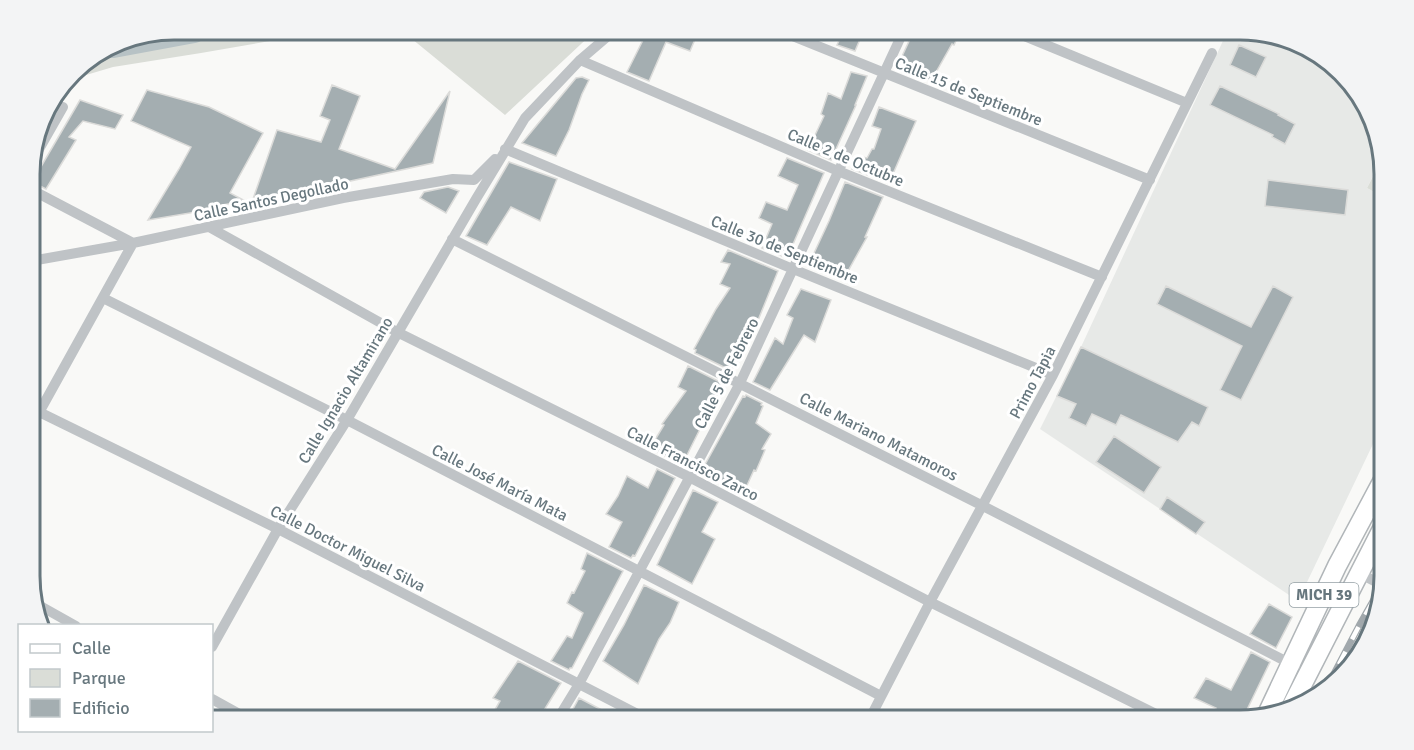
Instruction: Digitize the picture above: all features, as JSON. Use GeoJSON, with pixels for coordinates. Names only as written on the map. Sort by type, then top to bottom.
{"type":"FeatureCollection","features":[{"type":"Feature","properties":{"kind":"main road","name":"MICH 39"},"geometry":{"type":"LineString","coordinates":[[1271,706],[1337,566],[1374,497]]}},
{"type":"Feature","properties":{"kind":"main road","name":"MICH 39"},"geometry":{"type":"LineString","coordinates":[[1296,697],[1374,544]]}},
{"type":"Feature","properties":{"kind":"street"},"geometry":{"type":"LineString","coordinates":[[476,199],[474,180],[505,148],[525,118],[580,60],[603,40]]}},
{"type":"Feature","properties":{"kind":"street","name":"Calle 15 de Septiembre"},"geometry":{"type":"LineString","coordinates":[[802,40],[1150,180]]}},
{"type":"Feature","properties":{"kind":"street","name":"Calle 5 de Febrero"},"geometry":{"type":"LineString","coordinates":[[563,710],[579,684],[740,383],[899,40]]}},
{"type":"Feature","properties":{"kind":"street"},"geometry":{"type":"LineString","coordinates":[[1034,40],[1187,103]]}},
{"type":"Feature","properties":{"kind":"street","name":"Primo Tapia"},"geometry":{"type":"LineString","coordinates":[[874,709],[1053,375],[1212,53]]}},
{"type":"Feature","properties":{"kind":"street","name":"Calle 2 de Octubre"},"geometry":{"type":"LineString","coordinates":[[580,60],[838,171],[1102,277]]}},
{"type":"Feature","properties":{"kind":"street"},"geometry":{"type":"LineString","coordinates":[[46,136],[63,107]]}},
{"type":"Feature","properties":{"kind":"street","name":"Calle Ignacio Altamirano"},"geometry":{"type":"LineString","coordinates":[[213,644],[278,529],[347,420],[505,148]]}},
{"type":"Feature","properties":{"kind":"street","name":"Calle 30 de Septiembre"},"geometry":{"type":"LineString","coordinates":[[505,148],[1053,375]]}},
{"type":"Feature","properties":{"kind":"street","name":"Calle Santos Degollado"},"geometry":{"type":"LineString","coordinates":[[41,259],[133,243],[343,198],[453,179],[474,180]]}},
{"type":"Feature","properties":{"kind":"street"},"geometry":{"type":"LineString","coordinates":[[40,401],[103,298],[133,243],[41,195]]}},
{"type":"Feature","properties":{"kind":"street","name":"Calle Francisco Zarco"},"geometry":{"type":"LineString","coordinates":[[209,227],[397,332],[1146,709]]}},
{"type":"Feature","properties":{"kind":"street","name":"Calle Mariano Matamoros"},"geometry":{"type":"LineString","coordinates":[[452,239],[983,506],[1291,663],[1308,674]]}},
{"type":"Feature","properties":{"kind":"street","name":"Calle José María Mata"},"geometry":{"type":"LineString","coordinates":[[103,298],[347,420],[881,696]]}},
{"type":"Feature","properties":{"kind":"street","name":"Calle Doctor Miguel Silva"},"geometry":{"type":"LineString","coordinates":[[40,413],[278,529],[629,710]]}},
{"type":"Feature","properties":{"kind":"street"},"geometry":{"type":"LineString","coordinates":[[1359,573],[1373,581]]}},
{"type":"Feature","properties":{"kind":"street"},"geometry":{"type":"LineString","coordinates":[[45,608],[72,624]]}},
{"type":"Feature","properties":{"kind":"street"},"geometry":{"type":"LineString","coordinates":[[213,700],[232,710]]}},
{"type":"Feature","properties":{"kind":"shaded area"},"geometry":{"type":"Polygon","coordinates":[[[1223,40],[1266,43],[1283,48],[1299,54],[1328,74],[1356,107],[1369,140],[1372,157],[1374,174],[1367,188],[1374,192],[1374,442],[1298,601],[1040,429],[1081,347],[1223,40]]]}},
{"type":"Feature","properties":{"kind":"green space"},"geometry":{"type":"Polygon","coordinates":[[[174,40],[276,40],[201,53],[113,67],[85,75],[115,54],[148,43],[174,40]]]}},
{"type":"Feature","properties":{"kind":"green space"},"geometry":{"type":"Polygon","coordinates":[[[413,40],[585,40],[505,115],[413,40]]]}},
{"type":"Feature","properties":{"kind":"green space"},"geometry":{"type":"Polygon","coordinates":[[[1374,174],[1374,192],[1367,188],[1374,174]]]}},
{"type":"Feature","properties":{"kind":"building"},"geometry":{"type":"Polygon","coordinates":[[[643,40],[695,40],[690,51],[666,42],[649,81],[627,72],[643,40]]]}},
{"type":"Feature","properties":{"kind":"building"},"geometry":{"type":"Polygon","coordinates":[[[839,40],[860,40],[855,51],[837,45],[839,40]]]}},
{"type":"Feature","properties":{"kind":"building"},"geometry":{"type":"Polygon","coordinates":[[[910,40],[956,40],[931,81],[897,67],[910,40]]]}},
{"type":"Feature","properties":{"kind":"building"},"geometry":{"type":"Polygon","coordinates":[[[1239,45],[1266,57],[1256,77],[1230,65],[1239,45]]]}},
{"type":"Feature","properties":{"kind":"building"},"geometry":{"type":"Polygon","coordinates":[[[851,72],[867,76],[831,160],[808,150],[824,116],[821,114],[828,93],[841,99],[851,72]]]}},
{"type":"Feature","properties":{"kind":"building"},"geometry":{"type":"Polygon","coordinates":[[[582,77],[589,80],[556,156],[522,143],[576,78],[582,77]]]}},
{"type":"Feature","properties":{"kind":"building"},"geometry":{"type":"Polygon","coordinates":[[[332,85],[360,96],[339,149],[395,169],[450,91],[433,163],[253,199],[277,130],[321,142],[330,120],[320,116],[332,85]]]}},
{"type":"Feature","properties":{"kind":"building"},"geometry":{"type":"Polygon","coordinates":[[[1220,86],[1295,124],[1285,144],[1272,137],[1273,135],[1210,105],[1220,86]]]}},
{"type":"Feature","properties":{"kind":"building"},"geometry":{"type":"Polygon","coordinates":[[[147,90],[209,107],[263,133],[230,193],[245,201],[216,206],[220,208],[148,220],[191,147],[131,121],[147,90]]]}},
{"type":"Feature","properties":{"kind":"building"},"geometry":{"type":"Polygon","coordinates":[[[80,100],[123,115],[115,129],[83,121],[69,137],[76,140],[46,189],[41,186],[41,167],[80,100]]]}},
{"type":"Feature","properties":{"kind":"building"},"geometry":{"type":"Polygon","coordinates":[[[879,107],[916,121],[889,183],[852,169],[857,156],[867,158],[874,149],[881,129],[872,126],[879,107]]]}},
{"type":"Feature","properties":{"kind":"building"},"geometry":{"type":"Polygon","coordinates":[[[787,158],[824,173],[787,258],[762,248],[772,224],[759,218],[766,202],[787,210],[798,185],[778,176],[787,158]]]}},
{"type":"Feature","properties":{"kind":"building"},"geometry":{"type":"Polygon","coordinates":[[[509,162],[557,179],[540,221],[511,207],[487,245],[466,236],[509,162]]]}},
{"type":"Feature","properties":{"kind":"building"},"geometry":{"type":"Polygon","coordinates":[[[1268,180],[1348,190],[1345,215],[1265,206],[1268,180]]]}},
{"type":"Feature","properties":{"kind":"building"},"geometry":{"type":"Polygon","coordinates":[[[845,182],[883,197],[865,237],[867,237],[843,280],[808,266],[845,182]]]}},
{"type":"Feature","properties":{"kind":"building"},"geometry":{"type":"Polygon","coordinates":[[[448,187],[459,191],[446,213],[420,198],[424,192],[448,187]]]}},
{"type":"Feature","properties":{"kind":"building"},"geometry":{"type":"Polygon","coordinates":[[[728,250],[778,271],[750,340],[732,371],[695,353],[694,349],[730,288],[720,284],[730,264],[721,262],[728,250]]]}},
{"type":"Feature","properties":{"kind":"building"},"geometry":{"type":"Polygon","coordinates":[[[1166,286],[1251,327],[1273,286],[1293,297],[1241,400],[1220,390],[1242,346],[1157,304],[1166,286]]]}},
{"type":"Feature","properties":{"kind":"building"},"geometry":{"type":"Polygon","coordinates":[[[801,289],[831,300],[815,342],[804,335],[770,390],[753,382],[775,338],[783,344],[793,318],[787,315],[801,289]]]}},
{"type":"Feature","properties":{"kind":"building"},"geometry":{"type":"Polygon","coordinates":[[[1081,347],[1208,407],[1199,426],[1192,422],[1178,442],[1121,415],[1116,425],[1092,414],[1086,426],[1069,418],[1076,404],[1057,396],[1081,347]]]}},
{"type":"Feature","properties":{"kind":"building"},"geometry":{"type":"Polygon","coordinates":[[[688,366],[724,384],[682,465],[650,448],[664,425],[662,424],[686,391],[678,387],[688,366]]]}},
{"type":"Feature","properties":{"kind":"building"},"geometry":{"type":"Polygon","coordinates":[[[746,395],[762,403],[763,406],[756,423],[771,434],[762,449],[765,450],[756,471],[754,470],[743,494],[702,470],[743,396],[746,395]]]}},
{"type":"Feature","properties":{"kind":"building"},"geometry":{"type":"Polygon","coordinates":[[[1114,436],[1161,467],[1144,493],[1096,462],[1114,436]]]}},
{"type":"Feature","properties":{"kind":"building"},"geometry":{"type":"Polygon","coordinates":[[[657,469],[675,478],[635,556],[631,558],[609,547],[622,522],[606,514],[627,476],[648,488],[657,469]]]}},
{"type":"Feature","properties":{"kind":"building"},"geometry":{"type":"Polygon","coordinates":[[[693,490],[718,502],[702,532],[715,539],[692,584],[657,565],[693,490]]]}},
{"type":"Feature","properties":{"kind":"building"},"geometry":{"type":"Polygon","coordinates":[[[1167,497],[1205,522],[1196,534],[1160,509],[1167,497]]]}},
{"type":"Feature","properties":{"kind":"building"},"geometry":{"type":"Polygon","coordinates":[[[587,553],[623,571],[569,670],[551,661],[567,636],[572,638],[583,613],[567,603],[585,571],[581,569],[587,553]]]}},
{"type":"Feature","properties":{"kind":"building"},"geometry":{"type":"Polygon","coordinates":[[[644,585],[679,602],[638,684],[603,661],[644,585]]]}},
{"type":"Feature","properties":{"kind":"building"},"geometry":{"type":"Polygon","coordinates":[[[1269,604],[1292,617],[1276,648],[1250,634],[1269,604]]]}},
{"type":"Feature","properties":{"kind":"building"},"geometry":{"type":"Polygon","coordinates":[[[1251,652],[1270,662],[1247,709],[1215,709],[1194,698],[1206,678],[1231,690],[1251,652]]]}},
{"type":"Feature","properties":{"kind":"building"},"geometry":{"type":"Polygon","coordinates":[[[518,661],[561,683],[544,710],[495,710],[500,701],[493,698],[518,661]]]}},
{"type":"Feature","properties":{"kind":"building"},"geometry":{"type":"Polygon","coordinates":[[[579,698],[601,710],[573,710],[579,698]]]}},
{"type":"Feature","properties":{"kind":"railway"},"geometry":{"type":"LineString","coordinates":[[1338,666],[1369,607]]}}]}
